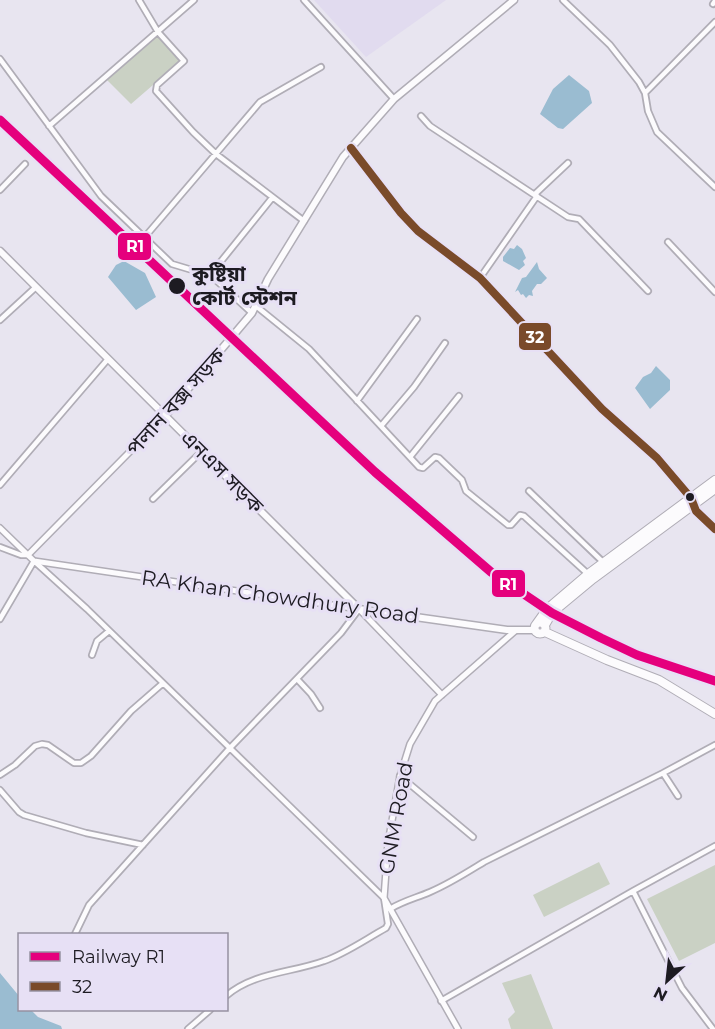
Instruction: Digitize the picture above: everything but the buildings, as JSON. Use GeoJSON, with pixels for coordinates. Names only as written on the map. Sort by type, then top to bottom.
{"type":"FeatureCollection","features":[{"type":"Feature","properties":{"kind":"highway"},"geometry":{"type":"LineString","coordinates":[[692,502],[715,480]]}},
{"type":"Feature","properties":{"kind":"highway"},"geometry":{"type":"LineString","coordinates":[[577,588],[692,502],[715,489]]}},
{"type":"Feature","properties":{"kind":"highway"},"geometry":{"type":"LineString","coordinates":[[628,549],[603,562],[588,574],[540,627],[607,660],[659,680],[715,714]]}},
{"type":"Feature","properties":{"kind":"main road","name":"পলান বক্স সড়ক"},"geometry":{"type":"LineString","coordinates":[[165,416],[252,313],[268,279],[343,157],[394,99],[514,0]]}},
{"type":"Feature","properties":{"kind":"main road","name":"এনএস সড়ক"},"geometry":{"type":"LineString","coordinates":[[0,251],[358,609]]}},
{"type":"Feature","properties":{"kind":"main road","name":"RA Khan Chowdhury Road"},"geometry":{"type":"LineString","coordinates":[[358,609],[515,631],[540,627]]}},
{"type":"Feature","properties":{"kind":"street"},"geometry":{"type":"LineString","coordinates":[[139,0],[158,32],[184,60],[158,85],[156,91],[216,154],[304,221]]}},
{"type":"Feature","properties":{"kind":"street"},"geometry":{"type":"LineString","coordinates":[[49,126],[194,0]]}},
{"type":"Feature","properties":{"kind":"street"},"geometry":{"type":"LineString","coordinates":[[304,0],[394,99]]}},
{"type":"Feature","properties":{"kind":"street"},"geometry":{"type":"LineString","coordinates":[[563,0],[610,45],[645,93],[648,111],[657,132],[715,188]]}},
{"type":"Feature","properties":{"kind":"street"},"geometry":{"type":"LineString","coordinates":[[645,93],[715,22]]}},
{"type":"Feature","properties":{"kind":"street"},"geometry":{"type":"LineString","coordinates":[[0,59],[101,196],[172,264],[192,270],[205,270],[252,313]]}},
{"type":"Feature","properties":{"kind":"street"},"geometry":{"type":"LineString","coordinates":[[144,238],[260,102],[321,67]]}},
{"type":"Feature","properties":{"kind":"street"},"geometry":{"type":"LineString","coordinates":[[421,116],[430,126],[568,217],[579,219],[648,291]]}},
{"type":"Feature","properties":{"kind":"street"},"geometry":{"type":"LineString","coordinates":[[351,148],[401,213],[418,231],[480,278],[602,409],[657,458],[692,502],[696,511],[715,529]]}},
{"type":"Feature","properties":{"kind":"street"},"geometry":{"type":"LineString","coordinates":[[480,278],[536,195],[568,163]]}},
{"type":"Feature","properties":{"kind":"street"},"geometry":{"type":"LineString","coordinates":[[0,190],[25,164]]}},
{"type":"Feature","properties":{"kind":"street"},"geometry":{"type":"LineString","coordinates":[[210,274],[272,198]]}},
{"type":"Feature","properties":{"kind":"street"},"geometry":{"type":"LineString","coordinates":[[668,242],[715,292]]}},
{"type":"Feature","properties":{"kind":"street"},"geometry":{"type":"LineString","coordinates":[[0,320],[36,287]]}},
{"type":"Feature","properties":{"kind":"street"},"geometry":{"type":"LineString","coordinates":[[256,306],[309,349],[421,468],[435,457],[439,458],[462,480],[466,491],[508,525],[511,525],[520,515],[524,516],[588,574]]}},
{"type":"Feature","properties":{"kind":"street"},"geometry":{"type":"LineString","coordinates":[[357,401],[417,319]]}},
{"type":"Feature","properties":{"kind":"street"},"geometry":{"type":"LineString","coordinates":[[381,426],[414,387],[445,343]]}},
{"type":"Feature","properties":{"kind":"street"},"geometry":{"type":"LineString","coordinates":[[0,485],[108,359]]}},
{"type":"Feature","properties":{"kind":"street"},"geometry":{"type":"LineString","coordinates":[[410,457],[459,396]]}},
{"type":"Feature","properties":{"kind":"street","name":"পলান বক্স সড়ক"},"geometry":{"type":"LineString","coordinates":[[28,555],[165,416]]}},
{"type":"Feature","properties":{"kind":"street"},"geometry":{"type":"LineString","coordinates":[[153,499],[201,452]]}},
{"type":"Feature","properties":{"kind":"street"},"geometry":{"type":"LineString","coordinates":[[529,491],[603,562]]}},
{"type":"Feature","properties":{"kind":"street"},"geometry":{"type":"LineString","coordinates":[[0,528],[384,898],[388,924],[386,928],[325,961],[253,979],[228,994]]}},
{"type":"Feature","properties":{"kind":"street"},"geometry":{"type":"LineString","coordinates":[[0,547],[21,555],[28,555]]}},
{"type":"Feature","properties":{"kind":"street"},"geometry":{"type":"LineString","coordinates":[[0,619],[34,561]]}},
{"type":"Feature","properties":{"kind":"street","name":"RA Khan Chowdhury Road"},"geometry":{"type":"LineString","coordinates":[[34,561],[358,609]]}},
{"type":"Feature","properties":{"kind":"street"},"geometry":{"type":"LineString","coordinates":[[75,933],[89,905],[229,749],[341,633],[358,609]]}},
{"type":"Feature","properties":{"kind":"street","name":"এনএস সড়ক"},"geometry":{"type":"LineString","coordinates":[[358,609],[442,694]]}},
{"type":"Feature","properties":{"kind":"street"},"geometry":{"type":"LineString","coordinates":[[92,655],[97,641],[109,631]]}},
{"type":"Feature","properties":{"kind":"street","name":"GNM Road"},"geometry":{"type":"LineString","coordinates":[[458,1029],[384,898],[388,843],[400,776],[410,744],[435,701],[515,631]]}},
{"type":"Feature","properties":{"kind":"street"},"geometry":{"type":"LineString","coordinates":[[297,679],[320,708]]}},
{"type":"Feature","properties":{"kind":"street"},"geometry":{"type":"LineString","coordinates":[[0,775],[15,765],[35,746],[42,744],[48,745],[74,763],[81,763],[91,756],[131,711],[162,684]]}},
{"type":"Feature","properties":{"kind":"street"},"geometry":{"type":"LineString","coordinates":[[390,909],[406,899],[429,892],[663,774],[715,745]]}},
{"type":"Feature","properties":{"kind":"street"},"geometry":{"type":"LineString","coordinates":[[663,774],[678,796]]}},
{"type":"Feature","properties":{"kind":"street"},"geometry":{"type":"LineString","coordinates":[[400,776],[473,837]]}},
{"type":"Feature","properties":{"kind":"street"},"geometry":{"type":"LineString","coordinates":[[0,790],[24,815],[143,846]]}},
{"type":"Feature","properties":{"kind":"street"},"geometry":{"type":"LineString","coordinates":[[441,1001],[715,846]]}},
{"type":"Feature","properties":{"kind":"street"},"geometry":{"type":"LineString","coordinates":[[633,891],[682,988],[713,1029]]}},
{"type":"Feature","properties":{"kind":"street"},"geometry":{"type":"LineString","coordinates":[[188,1029],[209,1011]]}},
{"type":"Feature","properties":{"kind":"shaded area"},"geometry":{"type":"Polygon","coordinates":[[[314,0],[446,0],[366,57],[314,0]]]}},
{"type":"Feature","properties":{"kind":"shaded area"},"geometry":{"type":"Polygon","coordinates":[[[159,35],[182,60],[131,104],[107,80],[159,35]]]}},
{"type":"Feature","properties":{"kind":"shaded area"},"geometry":{"type":"Polygon","coordinates":[[[599,862],[610,884],[544,917],[533,895],[599,862]]]}},
{"type":"Feature","properties":{"kind":"shaded area"},"geometry":{"type":"Polygon","coordinates":[[[715,865],[715,943],[679,961],[647,899],[715,865]]]}},
{"type":"Feature","properties":{"kind":"shaded area"},"geometry":{"type":"Polygon","coordinates":[[[531,974],[553,1029],[511,1029],[508,1019],[515,1012],[502,983],[531,974]]]}},
{"type":"Feature","properties":{"kind":"water"},"geometry":{"type":"Polygon","coordinates":[[[569,75],[589,91],[592,103],[563,129],[558,128],[540,114],[553,89],[569,75]]]}},
{"type":"Feature","properties":{"kind":"water"},"geometry":{"type":"Polygon","coordinates":[[[517,245],[522,249],[526,258],[523,261],[525,265],[519,270],[503,261],[503,257],[510,248],[514,249],[517,245]]]}},
{"type":"Feature","properties":{"kind":"water"},"geometry":{"type":"Polygon","coordinates":[[[124,261],[145,273],[156,297],[136,310],[108,277],[116,265],[124,261]]]}},
{"type":"Feature","properties":{"kind":"water"},"geometry":{"type":"Polygon","coordinates":[[[537,262],[539,269],[547,278],[541,284],[537,284],[532,291],[533,296],[529,295],[526,298],[518,290],[515,292],[522,278],[526,277],[537,262]]]}},
{"type":"Feature","properties":{"kind":"water"},"geometry":{"type":"Polygon","coordinates":[[[656,366],[670,380],[670,390],[650,409],[635,388],[643,377],[651,373],[656,366]]]}},
{"type":"Feature","properties":{"kind":"water"},"geometry":{"type":"Polygon","coordinates":[[[0,973],[18,995],[18,1011],[32,1011],[38,1017],[61,1026],[62,1029],[0,1029],[0,973]]]}},
{"type":"Feature","properties":{"kind":"rail line","name":"R1"},"geometry":{"type":"LineString","coordinates":[[0,120],[375,472],[491,572],[552,613],[601,638],[637,655],[715,681]]}},
{"type":"Feature","properties":{"kind":"transit line","name":"32"},"geometry":{"type":"LineString","coordinates":[[351,148],[401,213],[418,231],[480,278],[602,409],[657,458],[691,498],[696,511],[715,529]]}},
{"type":"Feature","properties":{"kind":"place","name":"কুষ্টিয়া কোর্ট স্টেশন"},"geometry":{"type":"Point","coordinates":[177,286]}}]}
